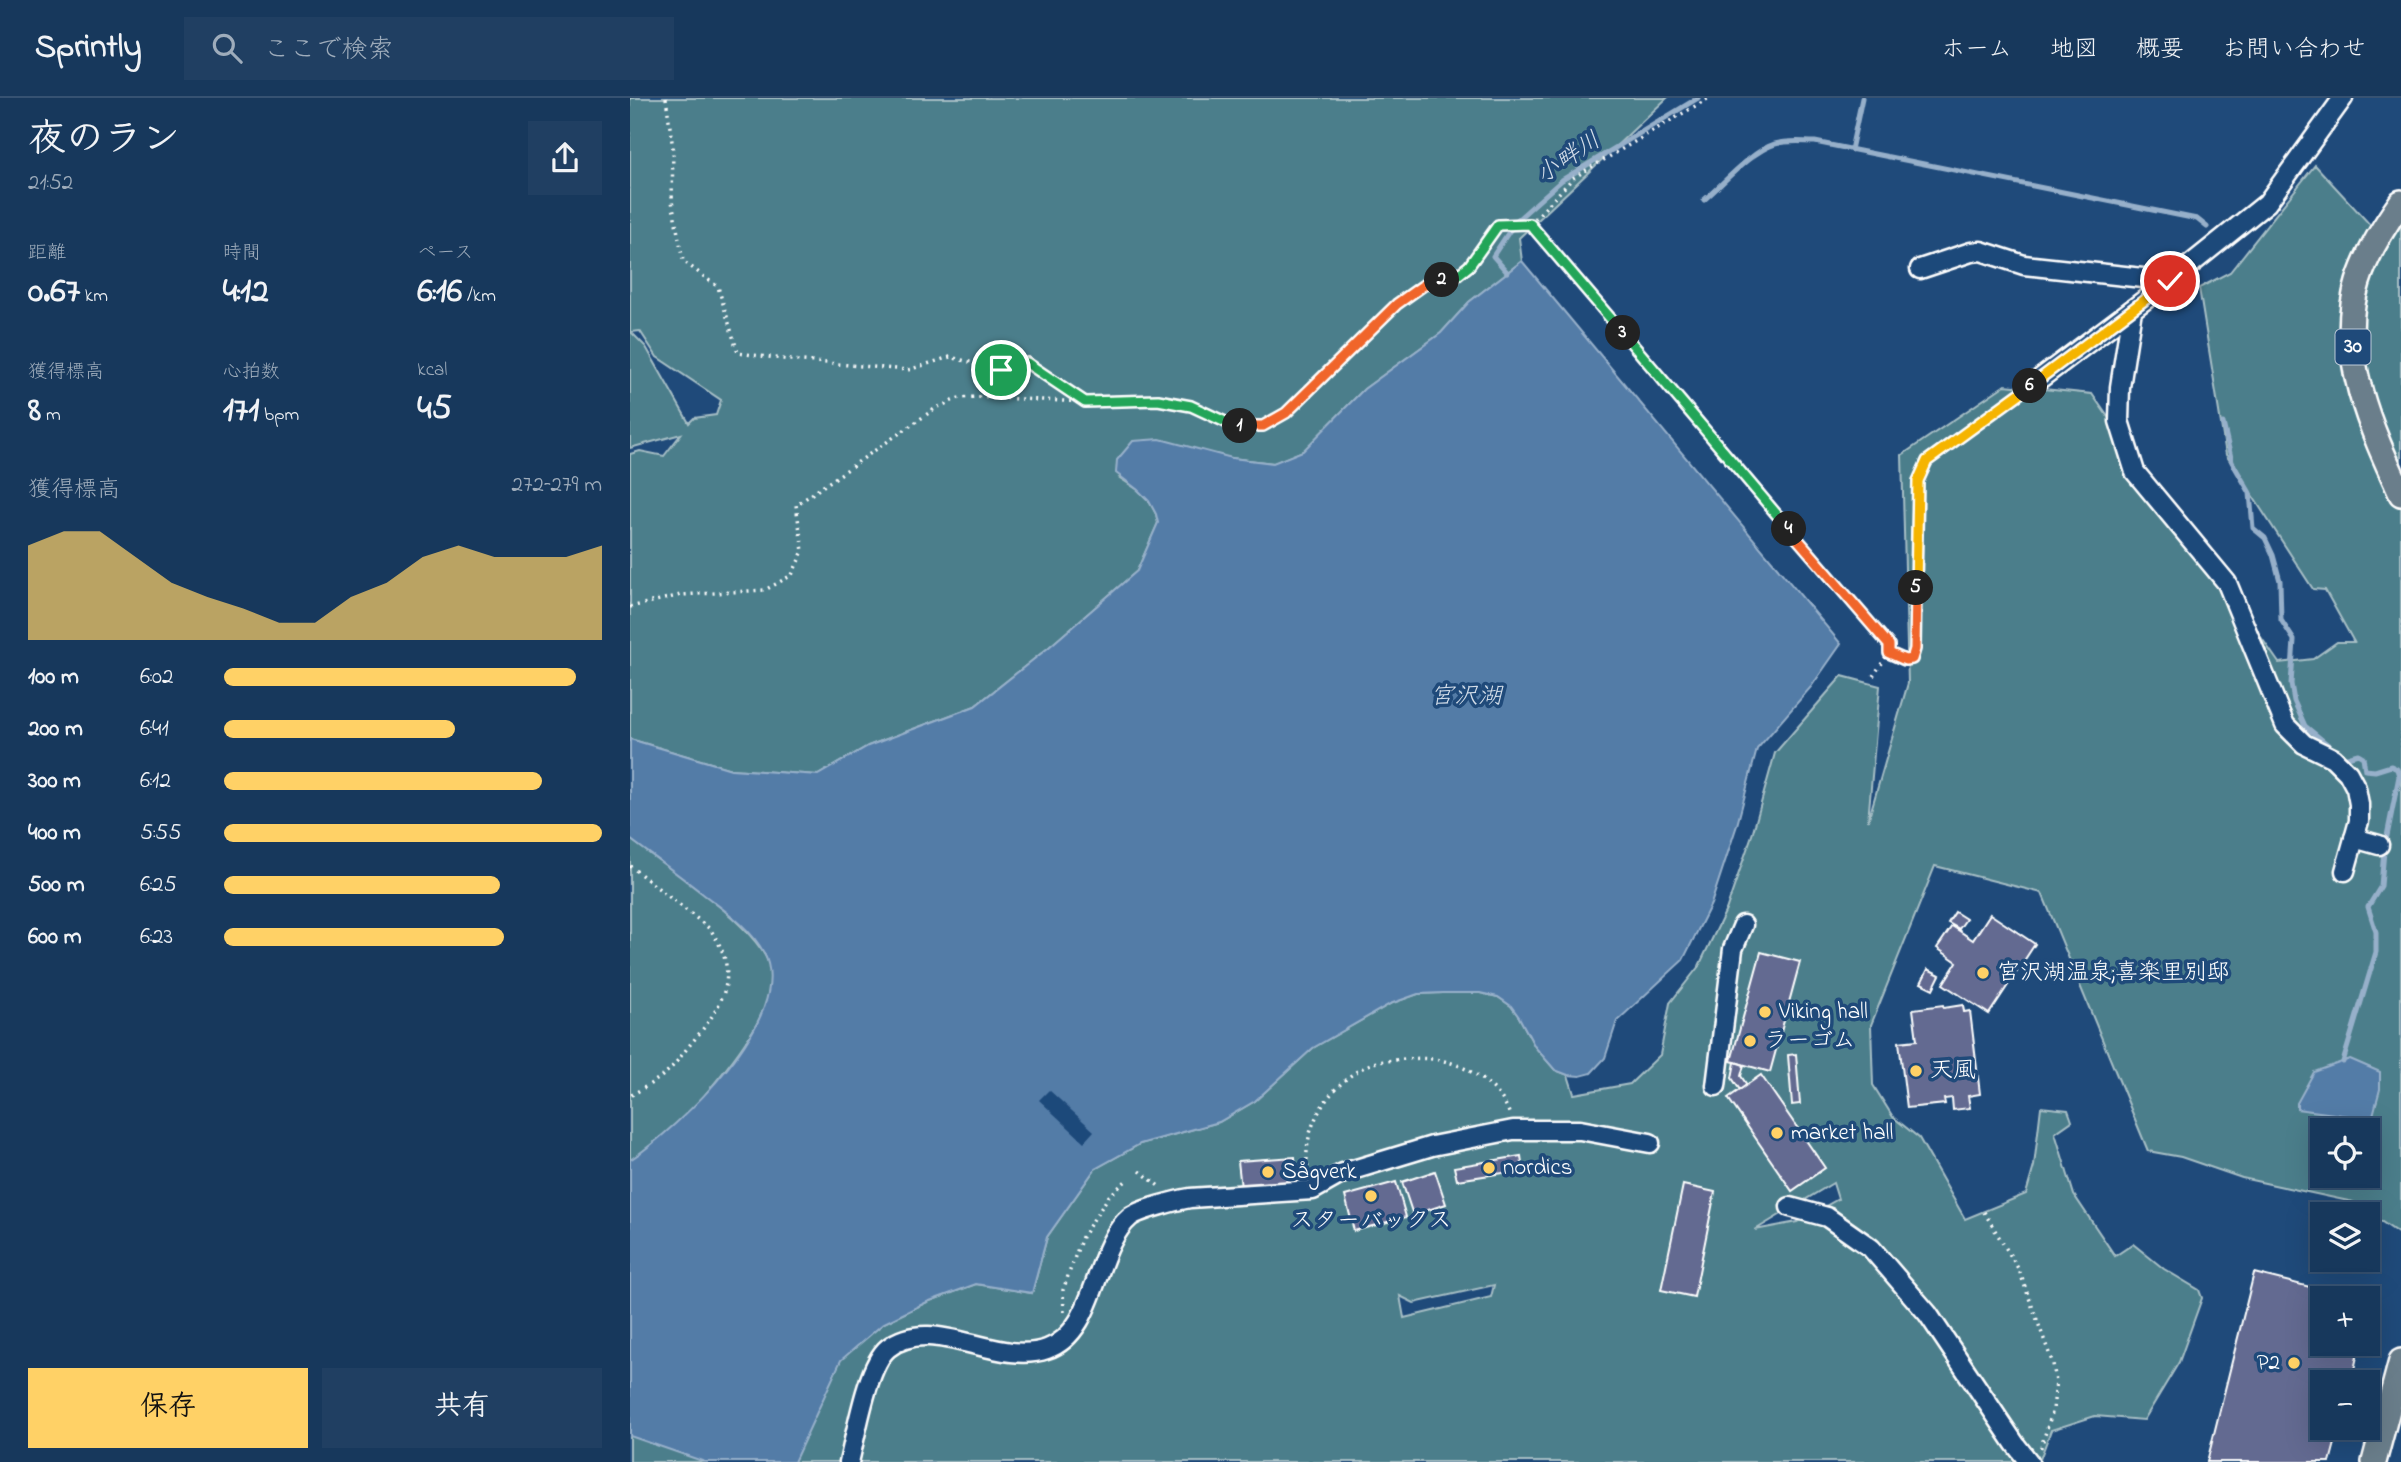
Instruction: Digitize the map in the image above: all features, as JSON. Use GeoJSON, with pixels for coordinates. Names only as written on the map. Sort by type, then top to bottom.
{"type":"FeatureCollection","features":[{"type":"Feature","properties":{"kind":"main road","name":"30"},"geometry":{"type":"LineString","coordinates":[[2401,201],[2369,256],[2358,284],[2353,316],[2356,378],[2381,450],[2401,494]]}},
{"type":"Feature","properties":{"kind":"main road"},"geometry":{"type":"LineString","coordinates":[[2374,1462],[2401,1361]]}},
{"type":"Feature","properties":{"kind":"street"},"geometry":{"type":"LineString","coordinates":[[2033,384],[2267,204],[2343,98]]}},
{"type":"Feature","properties":{"kind":"street"},"geometry":{"type":"LineString","coordinates":[[1920,269],[1981,251],[2024,265],[2170,281]]}},
{"type":"Feature","properties":{"kind":"street"},"geometry":{"type":"LineString","coordinates":[[2132,310],[2120,387],[2119,421],[2135,472],[2227,583],[2285,725],[2304,744],[2333,758],[2348,773],[2356,788],[2359,821],[2345,871]]}},
{"type":"Feature","properties":{"kind":"street"},"geometry":{"type":"LineString","coordinates":[[2354,838],[2379,845]]}},
{"type":"Feature","properties":{"kind":"street"},"geometry":{"type":"LineString","coordinates":[[1716,1086],[1733,949],[1743,925]]}},
{"type":"Feature","properties":{"kind":"street"},"geometry":{"type":"LineString","coordinates":[[849,1462],[872,1370],[886,1349],[902,1339],[921,1336],[1010,1353],[1031,1354],[1050,1349],[1065,1339],[1076,1325],[1115,1234],[1131,1216],[1178,1200],[1313,1190],[1343,1173],[1407,1153],[1513,1130],[1580,1130],[1650,1143]]}},
{"type":"Feature","properties":{"kind":"street"},"geometry":{"type":"LineString","coordinates":[[1790,1207],[1827,1217],[1871,1248],[1928,1314],[2029,1462]]}},
{"type":"Feature","properties":{"kind":"path"},"geometry":{"type":"LineString","coordinates":[[666,98],[673,149],[672,201],[683,261],[718,287],[738,352],[791,360],[908,370],[950,357],[1001,370],[1027,363],[1085,402]]}},
{"type":"Feature","properties":{"kind":"path"},"geometry":{"type":"LineString","coordinates":[[630,607],[681,595],[765,590],[792,575],[803,551],[796,505],[936,408],[959,398],[1085,402],[1158,400],[1191,406],[1234,426],[1263,426],[1286,413],[1397,304],[1428,282],[1454,278],[1469,266],[1498,225],[1530,224],[1573,177],[1709,98]]}},
{"type":"Feature","properties":{"kind":"path"},"geometry":{"type":"LineString","coordinates":[[1530,224],[1889,645],[1889,653],[1871,679]]}},
{"type":"Feature","properties":{"kind":"path"},"geometry":{"type":"LineString","coordinates":[[1889,653],[1905,660],[1912,659],[1915,649],[1918,481],[1927,461],[2033,384]]}},
{"type":"Feature","properties":{"kind":"path"},"geometry":{"type":"LineString","coordinates":[[630,866],[710,929],[719,942],[727,975],[724,996],[712,1018],[669,1070],[630,1096]]}},
{"type":"Feature","properties":{"kind":"path"},"geometry":{"type":"LineString","coordinates":[[1313,1190],[1306,1160],[1315,1119],[1333,1093],[1348,1079],[1374,1063],[1413,1058],[1448,1062],[1478,1077],[1501,1096],[1509,1111],[1513,1130]]}},
{"type":"Feature","properties":{"kind":"path"},"geometry":{"type":"LineString","coordinates":[[1140,1171],[1178,1200]]}},
{"type":"Feature","properties":{"kind":"path"},"geometry":{"type":"LineString","coordinates":[[1065,1339],[1063,1290],[1082,1237],[1109,1196],[1127,1180]]}},
{"type":"Feature","properties":{"kind":"path"},"geometry":{"type":"LineString","coordinates":[[1984,1212],[2019,1270],[2053,1364],[2056,1382],[2053,1410],[2036,1462]]}},
{"type":"Feature","properties":{"kind":"green space"},"geometry":{"type":"Polygon","coordinates":[[[630,98],[1667,98],[1519,238],[1522,261],[1469,302],[1441,333],[1364,389],[1303,451],[1274,463],[1232,458],[1120,478],[1149,501],[1158,523],[1137,571],[1048,648],[975,706],[868,746],[818,775],[731,769],[630,739],[630,454],[640,451],[664,456],[681,434],[630,448],[630,98]],[[640,331],[631,332],[646,347],[689,423],[694,418],[716,415],[721,400],[657,357],[640,331]]]}},
{"type":"Feature","properties":{"kind":"green space"},"geometry":{"type":"Polygon","coordinates":[[[2315,165],[2384,240],[2401,219],[2401,1235],[2380,1221],[2380,1202],[2353,1202],[2242,1178],[2181,1157],[2148,1151],[2042,893],[1935,866],[1871,1025],[1873,1085],[1893,1117],[1919,1138],[1965,1219],[2026,1194],[2034,1166],[2041,1107],[2068,1110],[2072,1121],[2055,1133],[2074,1195],[2115,1256],[2133,1244],[2164,1269],[2199,1290],[2202,1298],[2179,1362],[2144,1420],[2095,1416],[2051,1430],[2039,1462],[630,1462],[630,839],[710,898],[763,952],[771,969],[767,1002],[747,1040],[698,1103],[868,1336],[884,1323],[927,1302],[976,1284],[1032,1293],[1047,1237],[1095,1169],[1140,1144],[1219,1122],[1255,1101],[1313,1048],[1390,1004],[1418,994],[1480,993],[1498,997],[1511,1006],[1535,1047],[1555,1070],[1568,1075],[1574,1094],[1630,1084],[1660,1055],[1670,1003],[1699,966],[1726,910],[1753,832],[1775,753],[1842,676],[1880,686],[1868,821],[1908,683],[1902,455],[2005,385],[2092,394],[2279,663],[2313,659],[2337,642],[2354,642],[2325,590],[2313,589],[2226,455],[2199,288],[2230,272],[2315,165]],[[1833,1183],[1755,1230],[1797,1222],[1838,1199],[1833,1183]],[[1494,1285],[1414,1303],[1400,1296],[1404,1318],[1491,1297],[1494,1285]]]}},
{"type":"Feature","properties":{"kind":"water","name":"宮沢湖"},"geometry":{"type":"Polygon","coordinates":[[[1522,261],[1841,644],[1811,687],[1757,749],[1737,825],[1711,904],[1683,960],[1617,1021],[1605,1058],[1591,1073],[1568,1075],[1555,1070],[1535,1047],[1511,1006],[1498,997],[1480,993],[1418,994],[1390,1004],[1313,1048],[1255,1101],[1219,1122],[1140,1144],[1095,1169],[1047,1237],[1032,1293],[976,1284],[927,1302],[884,1323],[841,1360],[794,1462],[705,1462],[630,1436],[630,1160],[676,1123],[727,1068],[749,1038],[764,1008],[770,979],[764,953],[745,928],[630,839],[630,739],[731,769],[818,775],[868,746],[975,706],[1048,648],[1137,571],[1158,523],[1149,501],[1116,473],[1117,460],[1133,441],[1160,439],[1232,458],[1273,463],[1303,451],[1364,389],[1441,333],[1469,302],[1522,261]]]}},
{"type":"Feature","properties":{"kind":"water"},"geometry":{"type":"Polygon","coordinates":[[[2350,1059],[2380,1072],[2380,1089],[2372,1118],[2297,1109],[2297,1103],[2314,1072],[2350,1059]]]}},
{"type":"Feature","properties":{"kind":"pier"},"geometry":{"type":"Polygon","coordinates":[[[1049,1090],[1094,1131],[1084,1142],[1039,1100],[1049,1090]]]}},
{"type":"Feature","properties":{"kind":"building"},"geometry":{"type":"Polygon","coordinates":[[[1955,912],[1966,919],[1959,929],[1948,923],[1955,912]]]}},
{"type":"Feature","properties":{"kind":"building","name":"宮沢湖温泉;喜楽里別邸"},"geometry":{"type":"Polygon","coordinates":[[[1990,914],[2035,944],[1989,1014],[1943,984],[1957,962],[1937,948],[1952,926],[1973,940],[1990,914]]]}},
{"type":"Feature","properties":{"kind":"building","name":"Viking hall"},"geometry":{"type":"Polygon","coordinates":[[[1761,952],[1800,962],[1770,1072],[1731,1061],[1761,952]]]}},
{"type":"Feature","properties":{"kind":"building"},"geometry":{"type":"Polygon","coordinates":[[[1928,969],[1940,975],[1933,989],[1921,983],[1928,969]]]}},
{"type":"Feature","properties":{"kind":"building"},"geometry":{"type":"Polygon","coordinates":[[[1943,1005],[1944,1008],[1963,1005],[1964,1012],[1970,1011],[1980,1094],[1968,1096],[1970,1108],[1953,1110],[1952,1098],[1944,1099],[1945,1104],[1907,1108],[1899,1042],[1917,1040],[1913,1009],[1943,1005]]]}},
{"type":"Feature","properties":{"kind":"building"},"geometry":{"type":"Polygon","coordinates":[[[1796,1054],[1800,1104],[1792,1105],[1788,1055],[1796,1054]]]}},
{"type":"Feature","properties":{"kind":"building"},"geometry":{"type":"Polygon","coordinates":[[[1735,1062],[1744,1065],[1741,1076],[1747,1085],[1740,1090],[1732,1078],[1735,1062]]]}},
{"type":"Feature","properties":{"kind":"building","name":"market hall"},"geometry":{"type":"Polygon","coordinates":[[[1761,1075],[1825,1168],[1792,1191],[1728,1098],[1761,1075]]]}},
{"type":"Feature","properties":{"kind":"building","name":"nordics"},"geometry":{"type":"Polygon","coordinates":[[[1521,1156],[1523,1170],[1457,1180],[1454,1167],[1521,1156]]]}},
{"type":"Feature","properties":{"kind":"building","name":"Sågverk"},"geometry":{"type":"Polygon","coordinates":[[[1295,1157],[1297,1183],[1241,1188],[1238,1161],[1295,1157]]]}},
{"type":"Feature","properties":{"kind":"building"},"geometry":{"type":"Polygon","coordinates":[[[1435,1171],[1446,1204],[1413,1215],[1402,1182],[1435,1171]]]}},
{"type":"Feature","properties":{"kind":"building"},"geometry":{"type":"Polygon","coordinates":[[[1396,1182],[1406,1217],[1354,1231],[1345,1196],[1396,1182]]]}},
{"type":"Feature","properties":{"kind":"building"},"geometry":{"type":"Polygon","coordinates":[[[1683,1185],[1715,1192],[1694,1297],[1661,1290],[1683,1185]]]}},
{"type":"Feature","properties":{"kind":"building","name":"P2"},"geometry":{"type":"Polygon","coordinates":[[[2254,1273],[2310,1287],[2310,1356],[2357,1356],[2354,1370],[2310,1370],[2310,1440],[2336,1440],[2330,1462],[2207,1462],[2254,1273]]]}},
{"type":"Feature","properties":{"kind":"waterway","name":"小畔川"},"geometry":{"type":"LineString","coordinates":[[1507,272],[1493,256],[1516,221],[1562,180],[1698,98]]}},
{"type":"Feature","properties":{"kind":"waterway"},"geometry":{"type":"LineString","coordinates":[[1851,150],[1862,98]]}},
{"type":"Feature","properties":{"kind":"waterway"},"geometry":{"type":"LineString","coordinates":[[1704,200],[1747,161],[1766,148],[1785,142],[1815,142],[2197,219],[2207,227]]}},
{"type":"Feature","properties":{"kind":"waterway"},"geometry":{"type":"LineString","coordinates":[[2223,423],[2232,462],[2250,493],[2253,528],[2265,538],[2273,555],[2280,581],[2281,620],[2294,640],[2291,684],[2294,701],[2305,726],[2344,758],[2358,754],[2363,757],[2365,770],[2375,771],[2391,766],[2397,769],[2399,776],[2384,851],[2381,886],[2368,907],[2376,932],[2376,952],[2343,1062]]}},
{"type":"Feature","properties":{"kind":"place","name":"宮沢湖温泉;喜楽里別邸"},"geometry":{"type":"Point","coordinates":[1983,973]}},
{"type":"Feature","properties":{"kind":"place","name":"Viking hall"},"geometry":{"type":"Point","coordinates":[1765,1012]}},
{"type":"Feature","properties":{"kind":"place","name":"ラーゴム"},"geometry":{"type":"Point","coordinates":[1750,1041]}},
{"type":"Feature","properties":{"kind":"place","name":"天風"},"geometry":{"type":"Point","coordinates":[1916,1071]}},
{"type":"Feature","properties":{"kind":"place","name":"market hall"},"geometry":{"type":"Point","coordinates":[1777,1133]}},
{"type":"Feature","properties":{"kind":"place","name":"nordics"},"geometry":{"type":"Point","coordinates":[1489,1168]}},
{"type":"Feature","properties":{"kind":"place","name":"Sågverk"},"geometry":{"type":"Point","coordinates":[1268,1172]}},
{"type":"Feature","properties":{"kind":"place","name":"スターバックス"},"geometry":{"type":"Point","coordinates":[1371,1196]}},
{"type":"Feature","properties":{"kind":"place","name":"P2"},"geometry":{"type":"Point","coordinates":[2294,1363]}},
{"type":"Feature","properties":{"kind":"route"},"geometry":{"type":"LineString","coordinates":[[1001,370],[1027,363],[1085,402],[1158,400],[1191,406],[1234,426],[1263,426],[1286,413],[1397,304],[1428,282],[1454,278],[1469,266],[1498,225],[1530,224],[1889,645],[1889,653],[1905,660],[1912,659],[1915,649],[1918,481],[1927,461],[2170,281]]}}]}
